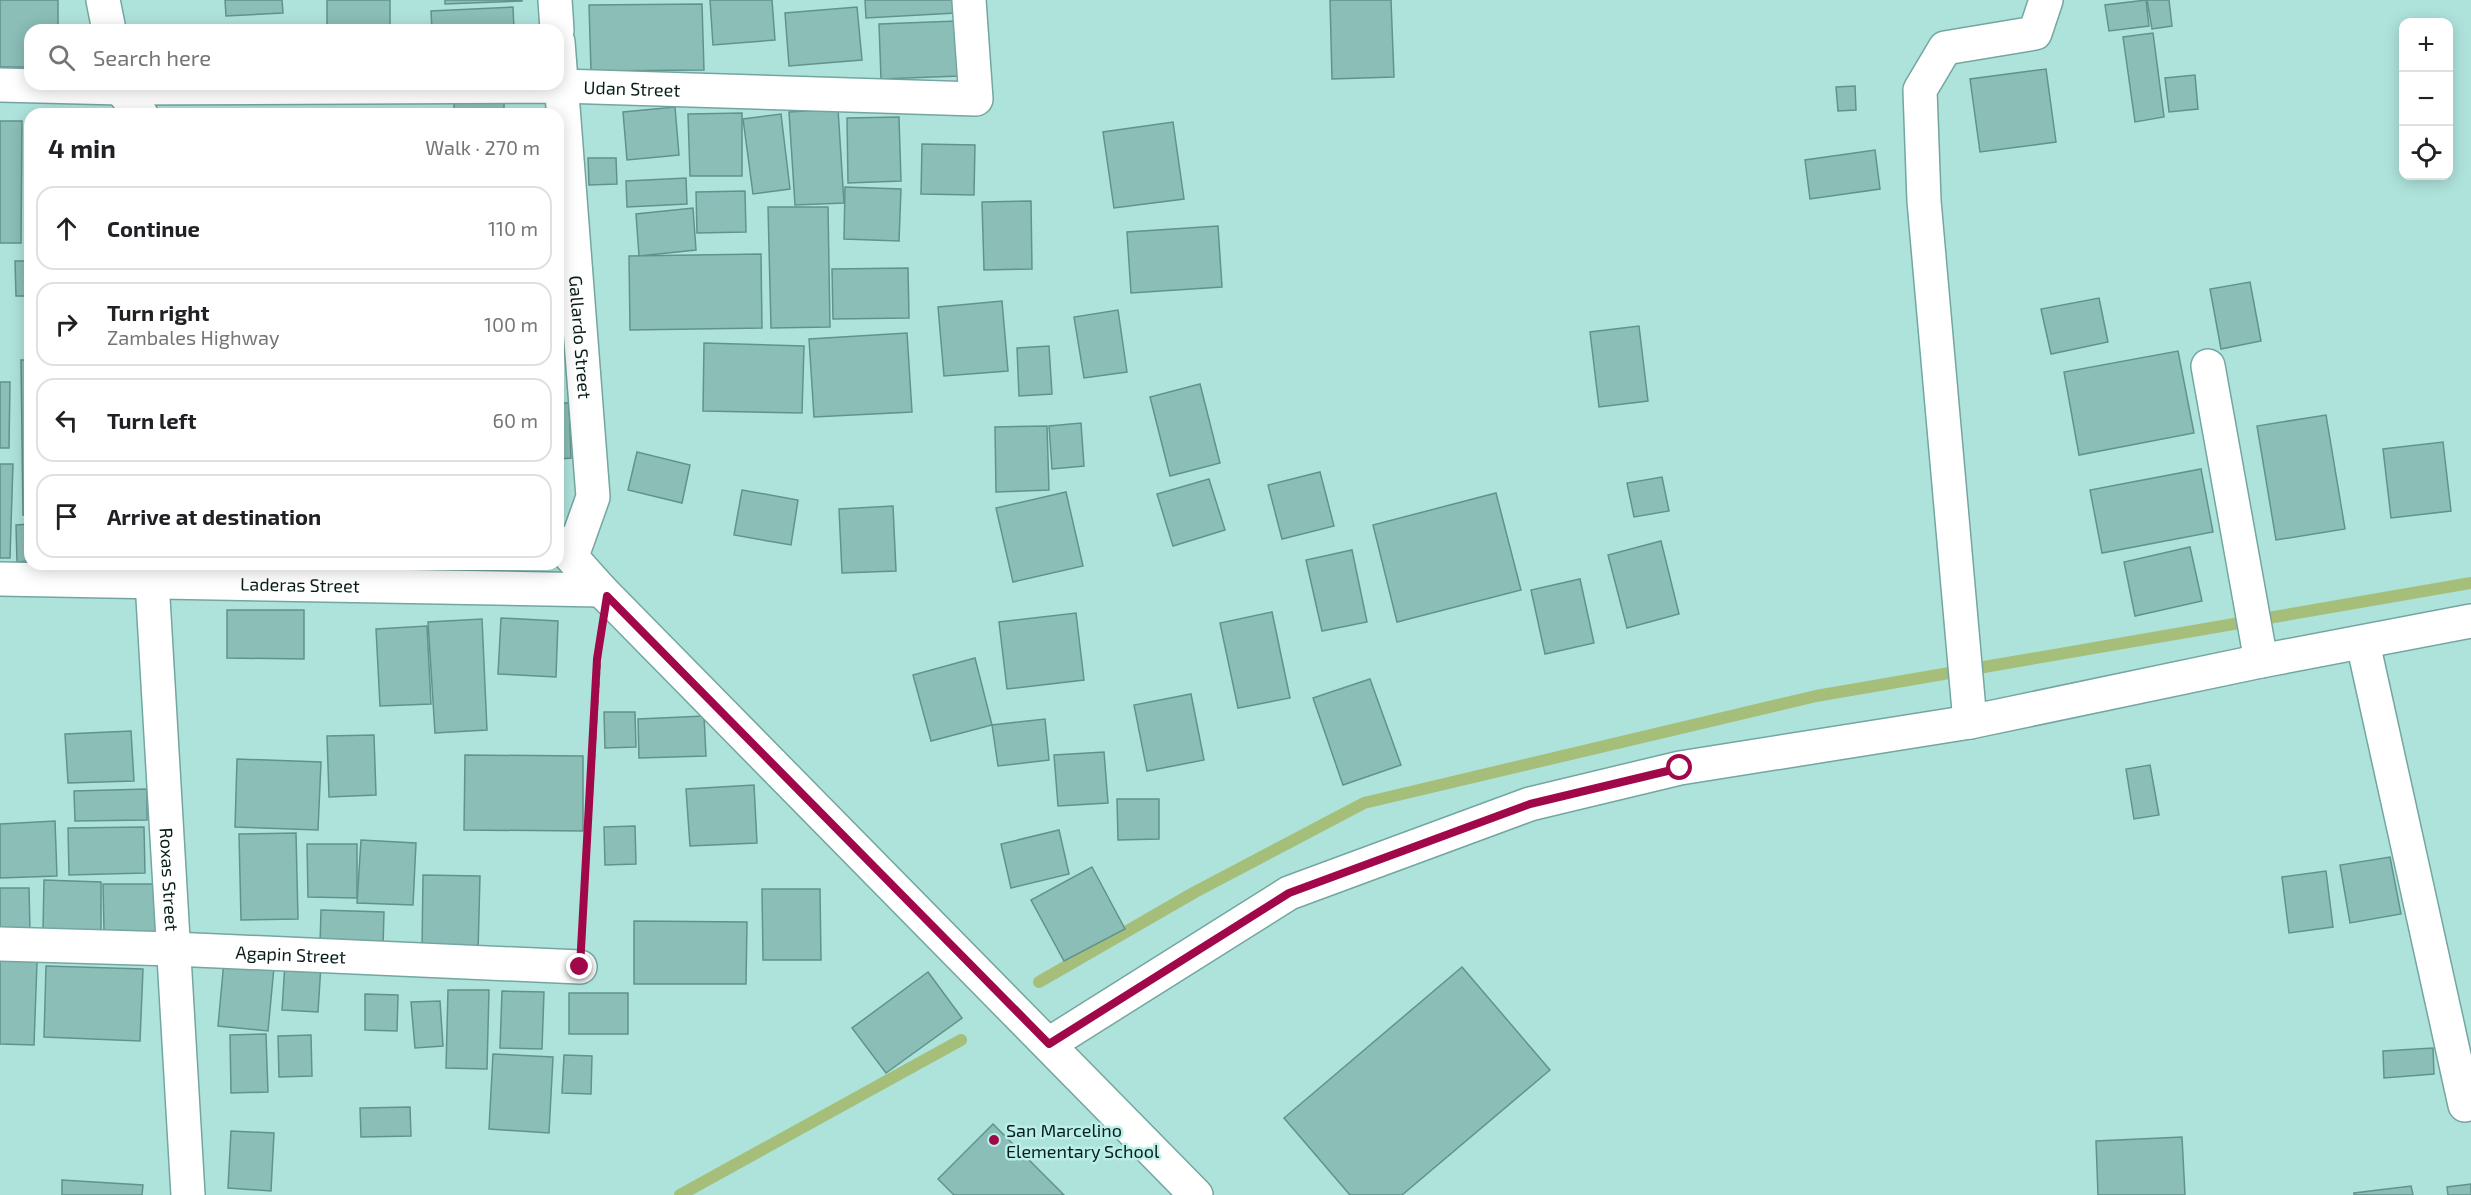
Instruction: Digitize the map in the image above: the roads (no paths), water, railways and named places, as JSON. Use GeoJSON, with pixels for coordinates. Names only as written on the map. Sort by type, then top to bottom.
{"type":"FeatureCollection","features":[{"type":"Feature","properties":{"kind":"street"},"geometry":{"type":"LineString","coordinates":[[103,0],[108,24]]}},
{"type":"Feature","properties":{"kind":"street"},"geometry":{"type":"LineString","coordinates":[[555,0],[557,24]]}},
{"type":"Feature","properties":{"kind":"street","name":"Udan Street"},"geometry":{"type":"LineString","coordinates":[[564,86],[976,99],[969,0]]}},
{"type":"Feature","properties":{"kind":"street"},"geometry":{"type":"LineString","coordinates":[[1969,711],[1924,201],[1920,90],[1945,48],[2035,33],[2046,0]]}},
{"type":"Feature","properties":{"kind":"street","name":"Udan Street"},"geometry":{"type":"LineString","coordinates":[[0,85],[24,87]]}},
{"type":"Feature","properties":{"kind":"street","name":"Udan Street"},"geometry":{"type":"LineString","coordinates":[[60,90],[120,95],[365,90]]}},
{"type":"Feature","properties":{"kind":"street","name":"Gallardo Street"},"geometry":{"type":"LineString","coordinates":[[561,90],[563,108]]}},
{"type":"Feature","properties":{"kind":"street"},"geometry":{"type":"LineString","coordinates":[[120,95],[134,108]]}},
{"type":"Feature","properties":{"kind":"street","name":"Gallardo Street"},"geometry":{"type":"LineString","coordinates":[[564,123],[594,497],[565,549]]}},
{"type":"Feature","properties":{"kind":"street"},"geometry":{"type":"LineString","coordinates":[[2208,366],[2259,648]]}},
{"type":"Feature","properties":{"kind":"street"},"geometry":{"type":"LineString","coordinates":[[565,549],[604,593],[1196,1195]]}},
{"type":"Feature","properties":{"kind":"street","name":"Laderas Street"},"geometry":{"type":"LineString","coordinates":[[0,579],[152,574],[604,593]]}},
{"type":"Feature","properties":{"kind":"street","name":"Roxas Street"},"geometry":{"type":"LineString","coordinates":[[152,574],[188,1195]]}},
{"type":"Feature","properties":{"kind":"street"},"geometry":{"type":"LineString","coordinates":[[1049,1044],[1289,893],[1530,804],[1680,768],[1969,711],[2259,648],[2362,643],[2471,621]]}},
{"type":"Feature","properties":{"kind":"street"},"geometry":{"type":"LineString","coordinates":[[2362,643],[2465,1105]]}},
{"type":"Feature","properties":{"kind":"street","name":"Agapin Street"},"geometry":{"type":"LineString","coordinates":[[0,944],[173,949],[580,967]]}},
{"type":"Feature","properties":{"kind":"waterway"},"geometry":{"type":"LineString","coordinates":[[1039,982],[1195,892],[1364,803],[1816,696],[2471,583]]}},
{"type":"Feature","properties":{"kind":"waterway"},"geometry":{"type":"LineString","coordinates":[[680,1195],[961,1040]]}},
{"type":"Feature","properties":{"kind":"place","name":"San Marcelino Elementary School"},"geometry":{"type":"Point","coordinates":[994,1140]}}]}
